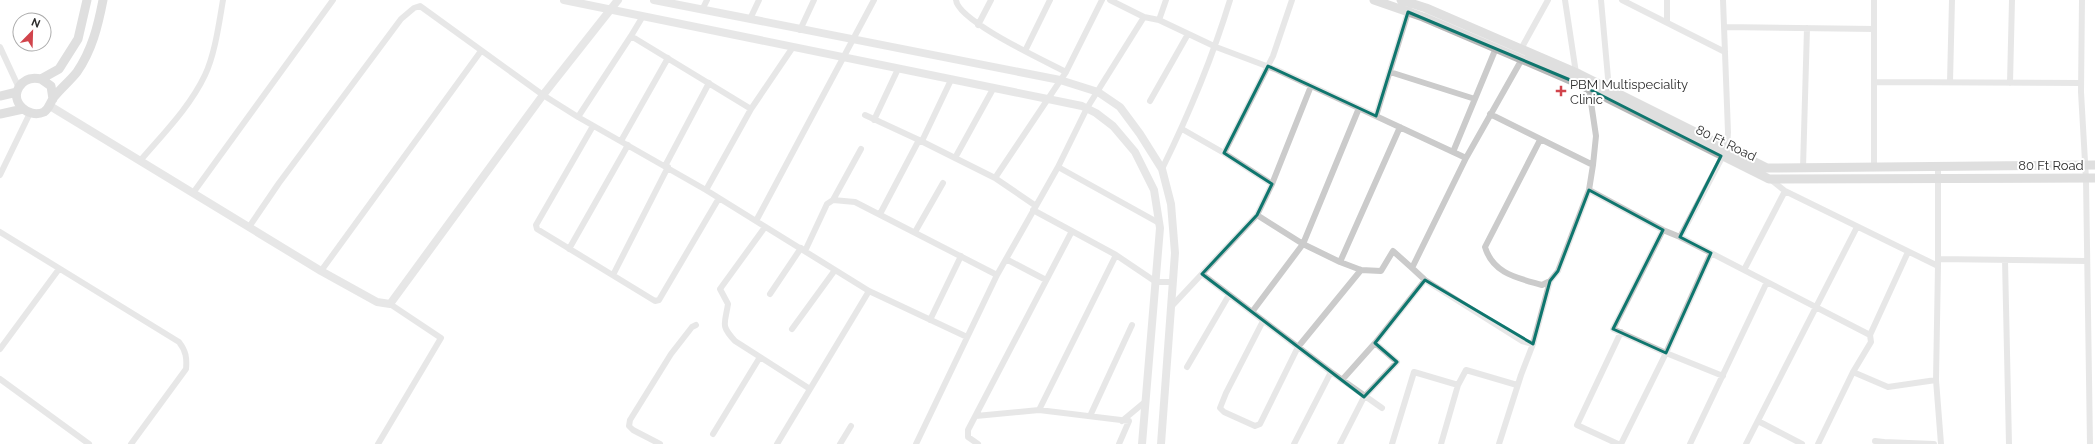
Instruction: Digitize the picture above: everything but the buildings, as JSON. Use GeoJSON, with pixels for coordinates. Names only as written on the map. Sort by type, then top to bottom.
{"type":"FeatureCollection","features":[{"type":"Feature","properties":{"kind":"main road"},"geometry":{"type":"LineString","coordinates":[[0,96],[18,90],[28,79],[41,78],[58,68],[78,39],[87,0]]}},
{"type":"Feature","properties":{"kind":"main road"},"geometry":{"type":"LineString","coordinates":[[0,114],[26,111],[37,114],[44,111],[77,72],[90,48],[98,25],[103,0]]}},
{"type":"Feature","properties":{"kind":"main road","name":"80 Ft Road"},"geometry":{"type":"LineString","coordinates":[[1374,0],[1410,5],[1521,49],[1576,73],[1767,168],[2095,165]]}},
{"type":"Feature","properties":{"kind":"main road","name":"80 Ft Road"},"geometry":{"type":"LineString","coordinates":[[1401,0],[1496,48],[1589,89],[1770,179],[2090,178]]}},
{"type":"Feature","properties":{"kind":"main road"},"geometry":{"type":"LineString","coordinates":[[41,78],[51,86],[52,102]]}},
{"type":"Feature","properties":{"kind":"main road"},"geometry":{"type":"LineString","coordinates":[[18,90],[18,103],[26,111]]}},
{"type":"Feature","properties":{"kind":"street"},"geometry":{"type":"LineString","coordinates":[[140,161],[181,112],[205,74],[218,30],[223,0]]}},
{"type":"Feature","properties":{"kind":"street"},"geometry":{"type":"LineString","coordinates":[[194,194],[333,0]]}},
{"type":"Feature","properties":{"kind":"street"},"geometry":{"type":"LineString","coordinates":[[564,0],[1087,108],[1113,126],[1135,152],[1154,190],[1159,223],[1156,282],[1142,444]]}},
{"type":"Feature","properties":{"kind":"street"},"geometry":{"type":"LineString","coordinates":[[390,304],[543,95],[618,0]]}},
{"type":"Feature","properties":{"kind":"street"},"geometry":{"type":"LineString","coordinates":[[654,0],[800,30],[1060,80],[1098,92],[1120,107],[1140,134],[1162,169],[1172,204],[1175,253],[1161,444]]}},
{"type":"Feature","properties":{"kind":"street"},"geometry":{"type":"LineString","coordinates":[[702,10],[707,0]]}},
{"type":"Feature","properties":{"kind":"street"},"geometry":{"type":"LineString","coordinates":[[750,20],[759,0]]}},
{"type":"Feature","properties":{"kind":"street"},"geometry":{"type":"LineString","coordinates":[[800,30],[814,0]]}},
{"type":"Feature","properties":{"kind":"street"},"geometry":{"type":"LineString","coordinates":[[756,221],[874,0]]}},
{"type":"Feature","properties":{"kind":"street"},"geometry":{"type":"LineString","coordinates":[[956,0],[959,9],[978,25],[1066,72]]}},
{"type":"Feature","properties":{"kind":"street"},"geometry":{"type":"LineString","coordinates":[[978,25],[991,0]]}},
{"type":"Feature","properties":{"kind":"street"},"geometry":{"type":"LineString","coordinates":[[1025,51],[1050,0]]}},
{"type":"Feature","properties":{"kind":"street"},"geometry":{"type":"LineString","coordinates":[[995,178],[1066,72],[1102,0]]}},
{"type":"Feature","properties":{"kind":"street"},"geometry":{"type":"LineString","coordinates":[[1110,0],[1144,17],[1159,20],[1216,47],[1268,66],[1466,158]]}},
{"type":"Feature","properties":{"kind":"street"},"geometry":{"type":"LineString","coordinates":[[1159,20],[1166,0]]}},
{"type":"Feature","properties":{"kind":"street"},"geometry":{"type":"LineString","coordinates":[[1162,169],[1182,128],[1216,47],[1230,0]]}},
{"type":"Feature","properties":{"kind":"street"},"geometry":{"type":"LineString","coordinates":[[1224,153],[1276,50],[1292,0]]}},
{"type":"Feature","properties":{"kind":"street"},"geometry":{"type":"LineString","coordinates":[[1521,49],[1548,0]]}},
{"type":"Feature","properties":{"kind":"street"},"geometry":{"type":"LineString","coordinates":[[1565,0],[1576,73]]}},
{"type":"Feature","properties":{"kind":"street"},"geometry":{"type":"LineString","coordinates":[[1601,0],[1608,89]]}},
{"type":"Feature","properties":{"kind":"street"},"geometry":{"type":"LineString","coordinates":[[1622,0],[1724,52]]}},
{"type":"Feature","properties":{"kind":"street"},"geometry":{"type":"LineString","coordinates":[[1667,0],[1667,22]]}},
{"type":"Feature","properties":{"kind":"street"},"geometry":{"type":"LineString","coordinates":[[1680,237],[1726,148],[1728,132],[1723,0]]}},
{"type":"Feature","properties":{"kind":"street"},"geometry":{"type":"LineString","coordinates":[[1874,0],[1874,167]]}},
{"type":"Feature","properties":{"kind":"street"},"geometry":{"type":"LineString","coordinates":[[1950,82],[1952,0]]}},
{"type":"Feature","properties":{"kind":"street"},"geometry":{"type":"LineString","coordinates":[[2010,83],[2012,0]]}},
{"type":"Feature","properties":{"kind":"street"},"geometry":{"type":"LineString","coordinates":[[2082,0],[2081,83],[2085,165],[2090,178],[2086,261],[2090,444]]}},
{"type":"Feature","properties":{"kind":"street"},"geometry":{"type":"LineString","coordinates":[[1376,116],[1410,5]]}},
{"type":"Feature","properties":{"kind":"street"},"geometry":{"type":"LineString","coordinates":[[249,227],[279,183],[401,19],[414,8],[420,6],[543,95],[578,117],[706,190],[869,291],[967,337]]}},
{"type":"Feature","properties":{"kind":"street"},"geometry":{"type":"LineString","coordinates":[[578,117],[631,36],[642,16]]}},
{"type":"Feature","properties":{"kind":"street"},"geometry":{"type":"LineString","coordinates":[[916,444],[997,275],[1058,167],[1087,108],[1144,17]]}},
{"type":"Feature","properties":{"kind":"street"},"geometry":{"type":"LineString","coordinates":[[1724,27],[1874,29]]}},
{"type":"Feature","properties":{"kind":"street"},"geometry":{"type":"LineString","coordinates":[[1803,168],[1807,28]]}},
{"type":"Feature","properties":{"kind":"street"},"geometry":{"type":"LineString","coordinates":[[1150,101],[1188,34]]}},
{"type":"Feature","properties":{"kind":"street"},"geometry":{"type":"LineString","coordinates":[[631,36],[751,109]]}},
{"type":"Feature","properties":{"kind":"street"},"geometry":{"type":"LineString","coordinates":[[0,47],[18,90]]}},
{"type":"Feature","properties":{"kind":"street"},"geometry":{"type":"LineString","coordinates":[[706,190],[751,109],[793,47]]}},
{"type":"Feature","properties":{"kind":"street"},"geometry":{"type":"LineString","coordinates":[[1453,152],[1496,48]]}},
{"type":"Feature","properties":{"kind":"street"},"geometry":{"type":"LineString","coordinates":[[321,271],[481,51]]}},
{"type":"Feature","properties":{"kind":"street"},"geometry":{"type":"LineString","coordinates":[[621,141],[668,58]]}},
{"type":"Feature","properties":{"kind":"street"},"geometry":{"type":"LineString","coordinates":[[1412,268],[1466,158],[1522,59]]}},
{"type":"Feature","properties":{"kind":"street"},"geometry":{"type":"LineString","coordinates":[[874,120],[898,69]]}},
{"type":"Feature","properties":{"kind":"street"},"geometry":{"type":"LineString","coordinates":[[1390,72],[1475,99]]}},
{"type":"Feature","properties":{"kind":"street"},"geometry":{"type":"LineString","coordinates":[[880,214],[921,140],[950,80]]}},
{"type":"Feature","properties":{"kind":"street"},"geometry":{"type":"LineString","coordinates":[[1874,82],[2081,83]]}},
{"type":"Feature","properties":{"kind":"street"},"geometry":{"type":"LineString","coordinates":[[613,275],[709,83]]}},
{"type":"Feature","properties":{"kind":"street"},"geometry":{"type":"LineString","coordinates":[[1171,307],[1257,216],[1272,184],[1311,86]]}},
{"type":"Feature","properties":{"kind":"street"},"geometry":{"type":"LineString","coordinates":[[955,158],[993,89]]}},
{"type":"Feature","properties":{"kind":"street"},"geometry":{"type":"LineString","coordinates":[[1499,444],[1517,386],[1533,344],[1550,281],[1558,271],[1589,190],[1596,136],[1589,89]]}},
{"type":"Feature","properties":{"kind":"street"},"geometry":{"type":"LineString","coordinates":[[52,102],[140,161],[194,194],[321,271],[377,302],[390,304],[441,338],[378,444]]}},
{"type":"Feature","properties":{"kind":"street"},"geometry":{"type":"LineString","coordinates":[[1252,312],[1303,244],[1360,108]]}},
{"type":"Feature","properties":{"kind":"street"},"geometry":{"type":"LineString","coordinates":[[0,175],[26,111]]}},
{"type":"Feature","properties":{"kind":"street"},"geometry":{"type":"LineString","coordinates":[[1490,114],[1593,165]]}},
{"type":"Feature","properties":{"kind":"street"},"geometry":{"type":"LineString","coordinates":[[865,116],[921,140],[995,178],[1035,208],[1072,232],[1116,255],[1156,282],[1173,282]]}},
{"type":"Feature","properties":{"kind":"street"},"geometry":{"type":"LineString","coordinates":[[593,126],[536,225],[538,231],[658,301],[719,198]]}},
{"type":"Feature","properties":{"kind":"street"},"geometry":{"type":"LineString","coordinates":[[1340,262],[1400,127]]}},
{"type":"Feature","properties":{"kind":"street"},"geometry":{"type":"LineString","coordinates":[[1182,128],[1272,184]]}},
{"type":"Feature","properties":{"kind":"street"},"geometry":{"type":"LineString","coordinates":[[1540,140],[1485,247],[1488,258],[1507,275],[1542,285],[1550,281]]}},
{"type":"Feature","properties":{"kind":"street"},"geometry":{"type":"LineString","coordinates":[[569,249],[628,145]]}},
{"type":"Feature","properties":{"kind":"street"},"geometry":{"type":"LineString","coordinates":[[770,294],[803,250],[827,204],[833,200],[861,149]]}},
{"type":"Feature","properties":{"kind":"street"},"geometry":{"type":"LineString","coordinates":[[1058,167],[1159,223]]}},
{"type":"Feature","properties":{"kind":"street"},"geometry":{"type":"LineString","coordinates":[[1938,167],[1936,380],[1941,444]]}},
{"type":"Feature","properties":{"kind":"street"},"geometry":{"type":"LineString","coordinates":[[1770,179],[1785,191],[1938,266]]}},
{"type":"Feature","properties":{"kind":"street"},"geometry":{"type":"LineString","coordinates":[[915,232],[944,183]]}},
{"type":"Feature","properties":{"kind":"street"},"geometry":{"type":"LineString","coordinates":[[1589,190],[1663,230],[1680,237],[1870,334]]}},
{"type":"Feature","properties":{"kind":"street"},"geometry":{"type":"LineString","coordinates":[[1744,270],[1785,191]]}},
{"type":"Feature","properties":{"kind":"street"},"geometry":{"type":"LineString","coordinates":[[833,200],[855,202],[997,275]]}},
{"type":"Feature","properties":{"kind":"street"},"geometry":{"type":"LineString","coordinates":[[1257,216],[1303,244],[1340,262],[1361,270],[1381,271],[1393,251],[1425,280],[1522,341],[1533,344]]}},
{"type":"Feature","properties":{"kind":"street"},"geometry":{"type":"LineString","coordinates":[[765,227],[720,289],[728,304],[723,325],[735,341],[810,389]]}},
{"type":"Feature","properties":{"kind":"street"},"geometry":{"type":"LineString","coordinates":[[1746,444],[1857,227]]}},
{"type":"Feature","properties":{"kind":"street"},"geometry":{"type":"LineString","coordinates":[[1663,230],[1613,329],[1666,353],[1723,376]]}},
{"type":"Feature","properties":{"kind":"street"},"geometry":{"type":"LineString","coordinates":[[0,232],[179,342],[187,357],[186,370],[131,444]]}},
{"type":"Feature","properties":{"kind":"street"},"geometry":{"type":"LineString","coordinates":[[978,444],[970,440],[967,434],[1072,232]]}},
{"type":"Feature","properties":{"kind":"street"},"geometry":{"type":"LineString","coordinates":[[1818,444],[1853,372],[1871,342],[1870,334],[1908,252]]}},
{"type":"Feature","properties":{"kind":"street"},"geometry":{"type":"LineString","coordinates":[[1621,444],[1666,353],[1711,253]]}},
{"type":"Feature","properties":{"kind":"street"},"geometry":{"type":"LineString","coordinates":[[1039,410],[1116,255]]}},
{"type":"Feature","properties":{"kind":"street"},"geometry":{"type":"LineString","coordinates":[[930,320],[961,256]]}},
{"type":"Feature","properties":{"kind":"street"},"geometry":{"type":"LineString","coordinates":[[1006,259],[1046,280]]}},
{"type":"Feature","properties":{"kind":"street"},"geometry":{"type":"LineString","coordinates":[[1938,259],[2086,261]]}},
{"type":"Feature","properties":{"kind":"street"},"geometry":{"type":"LineString","coordinates":[[2005,260],[2009,444]]}},
{"type":"Feature","properties":{"kind":"street"},"geometry":{"type":"LineString","coordinates":[[0,349],[59,269]]}},
{"type":"Feature","properties":{"kind":"street"},"geometry":{"type":"LineString","coordinates":[[792,329],[835,270]]}},
{"type":"Feature","properties":{"kind":"street"},"geometry":{"type":"LineString","coordinates":[[1264,321],[1226,393],[1220,408],[1224,412],[1255,426],[1260,424],[1298,347],[1361,270]]}},
{"type":"Feature","properties":{"kind":"street"},"geometry":{"type":"LineString","coordinates":[[1202,274],[1364,397],[1382,408]]}},
{"type":"Feature","properties":{"kind":"street"},"geometry":{"type":"LineString","coordinates":[[1342,380],[1375,343],[1425,280]]}},
{"type":"Feature","properties":{"kind":"street"},"geometry":{"type":"LineString","coordinates":[[1690,444],[1767,282]]}},
{"type":"Feature","properties":{"kind":"street"},"geometry":{"type":"LineString","coordinates":[[777,444],[869,291]]}},
{"type":"Feature","properties":{"kind":"street"},"geometry":{"type":"LineString","coordinates":[[1187,367],[1229,295]]}},
{"type":"Feature","properties":{"kind":"street"},"geometry":{"type":"LineString","coordinates":[[660,444],[633,430],[629,426],[630,420],[671,354],[692,327],[696,325]]}},
{"type":"Feature","properties":{"kind":"street"},"geometry":{"type":"LineString","coordinates":[[1090,416],[1132,325]]}},
{"type":"Feature","properties":{"kind":"street"},"geometry":{"type":"LineString","coordinates":[[1618,444],[1577,425],[1621,332]]}},
{"type":"Feature","properties":{"kind":"street"},"geometry":{"type":"LineString","coordinates":[[1340,444],[1364,397],[1397,362],[1375,343]]}},
{"type":"Feature","properties":{"kind":"street"},"geometry":{"type":"LineString","coordinates":[[713,434],[760,357]]}},
{"type":"Feature","properties":{"kind":"street"},"geometry":{"type":"LineString","coordinates":[[1442,444],[1458,385],[1466,370],[1517,386]]}},
{"type":"Feature","properties":{"kind":"street"},"geometry":{"type":"LineString","coordinates":[[1294,444],[1331,372]]}},
{"type":"Feature","properties":{"kind":"street"},"geometry":{"type":"LineString","coordinates":[[1392,444],[1414,372],[1458,385]]}},
{"type":"Feature","properties":{"kind":"street"},"geometry":{"type":"LineString","coordinates":[[1853,372],[1888,387],[1936,380]]}},
{"type":"Feature","properties":{"kind":"street"},"geometry":{"type":"LineString","coordinates":[[0,379],[89,444]]}},
{"type":"Feature","properties":{"kind":"street"},"geometry":{"type":"LineString","coordinates":[[1122,421],[1146,401]]}},
{"type":"Feature","properties":{"kind":"street"},"geometry":{"type":"LineString","coordinates":[[976,416],[1039,410],[1129,421],[1119,444]]}},
{"type":"Feature","properties":{"kind":"street"},"geometry":{"type":"LineString","coordinates":[[1758,421],[1802,444]]}},
{"type":"Feature","properties":{"kind":"street"},"geometry":{"type":"LineString","coordinates":[[840,444],[850,426]]}},
{"type":"Feature","properties":{"kind":"street"},"geometry":{"type":"LineString","coordinates":[[1875,442],[1934,444]]}},
{"type":"Feature","properties":{"kind":"highlighted area"},"geometry":{"type":"Polygon","coordinates":[[[1408,12],[1575,82],[1721,156],[1680,237],[1711,253],[1666,353],[1613,329],[1663,230],[1589,190],[1558,271],[1550,281],[1533,344],[1425,280],[1375,343],[1397,362],[1364,397],[1202,274],[1257,215],[1272,184],[1224,153],[1268,66],[1376,116],[1408,12]]]}},
{"type":"Feature","properties":{"kind":"place","name":"PBM Multispeciality Clinic"},"geometry":{"type":"Point","coordinates":[1561,91]}}]}
